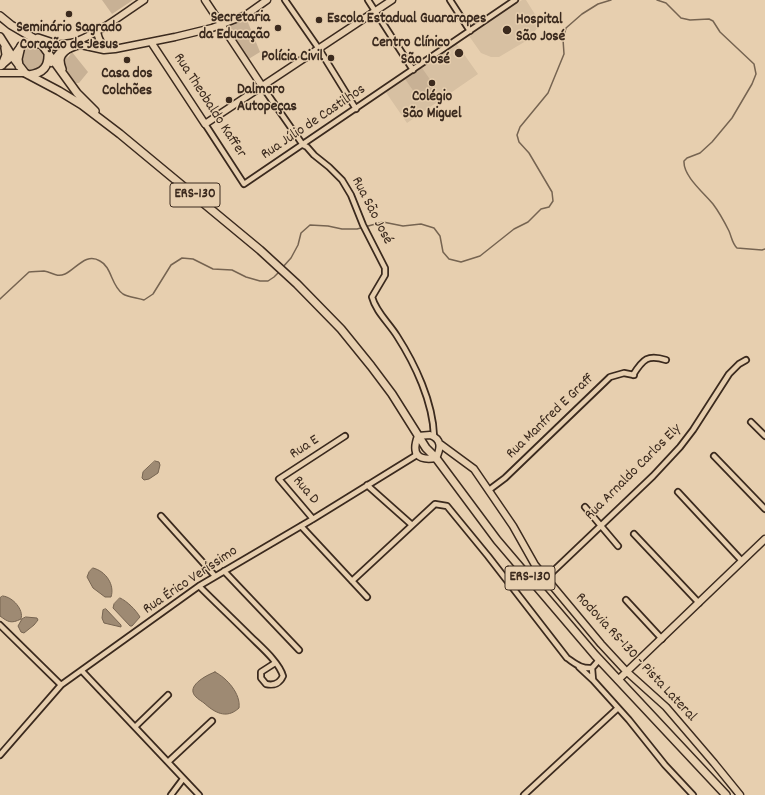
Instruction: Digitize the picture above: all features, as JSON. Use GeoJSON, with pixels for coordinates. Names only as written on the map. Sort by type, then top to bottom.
{"type":"FeatureCollection","features":[{"type":"Feature","properties":{"kind":"main road","name":"ERS-130"},"geometry":{"type":"LineString","coordinates":[[0,16],[40,42],[77,93],[120,134]]}},
{"type":"Feature","properties":{"kind":"main road"},"geometry":{"type":"LineString","coordinates":[[21,31],[54,44],[73,46]]}},
{"type":"Feature","properties":{"kind":"main road","name":"ERS-130"},"geometry":{"type":"LineString","coordinates":[[1,38],[19,66],[27,74],[59,91],[120,134],[269,257],[341,329],[392,394],[426,448],[436,458],[497,540],[599,660],[726,795]]}},
{"type":"Feature","properties":{"kind":"main road"},"geometry":{"type":"LineString","coordinates":[[1,38],[6,55],[1,66]]}},
{"type":"Feature","properties":{"kind":"main road"},"geometry":{"type":"LineString","coordinates":[[19,66],[21,46],[29,42],[34,42],[43,46]]}},
{"type":"Feature","properties":{"kind":"main road"},"geometry":{"type":"LineString","coordinates":[[66,79],[59,61],[60,56],[73,46]]}},
{"type":"Feature","properties":{"kind":"main road"},"geometry":{"type":"LineString","coordinates":[[27,74],[40,73],[43,71],[48,62],[48,52]]}},
{"type":"Feature","properties":{"kind":"street"},"geometry":{"type":"LineString","coordinates":[[43,71],[59,53],[97,32],[144,0]]}},
{"type":"Feature","properties":{"kind":"street","name":"Rua São José"},"geometry":{"type":"LineString","coordinates":[[205,0],[293,132],[303,145],[342,180],[351,195],[363,225],[385,268],[385,275],[372,297],[374,305],[397,335],[415,368],[434,424],[434,436]]}},
{"type":"Feature","properties":{"kind":"street"},"geometry":{"type":"LineString","coordinates":[[43,46],[81,46],[110,50],[151,42],[222,25],[246,15],[267,0]]}},
{"type":"Feature","properties":{"kind":"street"},"geometry":{"type":"LineString","coordinates":[[286,0],[319,49],[356,109]]}},
{"type":"Feature","properties":{"kind":"street"},"geometry":{"type":"LineString","coordinates":[[368,0],[376,11],[390,37],[413,70]]}},
{"type":"Feature","properties":{"kind":"street"},"geometry":{"type":"LineString","coordinates":[[205,124],[392,0]]}},
{"type":"Feature","properties":{"kind":"street"},"geometry":{"type":"LineString","coordinates":[[450,0],[470,31]]}},
{"type":"Feature","properties":{"kind":"street","name":"Rua Júlio de Castilhos"},"geometry":{"type":"LineString","coordinates":[[244,184],[515,0]]}},
{"type":"Feature","properties":{"kind":"street"},"geometry":{"type":"LineString","coordinates":[[97,32],[103,46],[110,50]]}},
{"type":"Feature","properties":{"kind":"street","name":"Rua Theobaldo Kaffer"},"geometry":{"type":"LineString","coordinates":[[151,42],[244,184]]}},
{"type":"Feature","properties":{"kind":"street"},"geometry":{"type":"LineString","coordinates":[[1,66],[21,46]]}},
{"type":"Feature","properties":{"kind":"street"},"geometry":{"type":"LineString","coordinates":[[0,73],[27,74]]}},
{"type":"Feature","properties":{"kind":"street","name":"Rua Manfred E Graff"},"geometry":{"type":"LineString","coordinates":[[489,490],[505,478],[614,374],[624,373],[634,375],[641,364],[651,357],[666,360]]}},
{"type":"Feature","properties":{"kind":"street","name":"Rua Arnaldo Carlos Ely"},"geometry":{"type":"LineString","coordinates":[[546,578],[653,476],[680,447],[693,430],[729,374],[739,364],[746,360]]}},
{"type":"Feature","properties":{"kind":"street"},"geometry":{"type":"LineString","coordinates":[[752,422],[765,436]]}},
{"type":"Feature","properties":{"kind":"street","name":"Rua E"},"geometry":{"type":"LineString","coordinates":[[279,479],[345,436]]}},
{"type":"Feature","properties":{"kind":"street"},"geometry":{"type":"LineString","coordinates":[[434,436],[418,436],[415,445],[416,453],[421,458],[436,458],[440,449],[440,444]]}},
{"type":"Feature","properties":{"kind":"street","name":"Rodovia RS-130 - Pista Lateral"},"geometry":{"type":"LineString","coordinates":[[434,436],[438,439],[440,444],[474,469],[514,526],[535,565],[601,644],[626,671],[666,707],[740,795]]}},
{"type":"Feature","properties":{"kind":"street","name":"Rua Érico Veríssimo"},"geometry":{"type":"LineString","coordinates":[[0,755],[61,685],[199,586],[313,519],[415,456],[416,453]]}},
{"type":"Feature","properties":{"kind":"street"},"geometry":{"type":"LineString","coordinates":[[714,456],[765,509]]}},
{"type":"Feature","properties":{"kind":"street","name":"Rua D"},"geometry":{"type":"LineString","coordinates":[[279,479],[313,519]]}},
{"type":"Feature","properties":{"kind":"street"},"geometry":{"type":"LineString","coordinates":[[367,485],[412,525]]}},
{"type":"Feature","properties":{"kind":"street"},"geometry":{"type":"LineString","coordinates":[[678,492],[742,561]]}},
{"type":"Feature","properties":{"kind":"street"},"geometry":{"type":"LineString","coordinates":[[352,581],[435,504],[447,506],[567,658],[593,680],[665,765],[693,795]]}},
{"type":"Feature","properties":{"kind":"street"},"geometry":{"type":"LineString","coordinates":[[585,507],[618,546]]}},
{"type":"Feature","properties":{"kind":"street"},"geometry":{"type":"LineString","coordinates":[[161,516],[216,576]]}},
{"type":"Feature","properties":{"kind":"street"},"geometry":{"type":"LineString","coordinates":[[301,526],[367,597]]}},
{"type":"Feature","properties":{"kind":"street"},"geometry":{"type":"LineString","coordinates":[[634,534],[699,603]]}},
{"type":"Feature","properties":{"kind":"street"},"geometry":{"type":"LineString","coordinates":[[618,680],[765,539]]}},
{"type":"Feature","properties":{"kind":"street"},"geometry":{"type":"LineString","coordinates":[[224,571],[299,650]]}},
{"type":"Feature","properties":{"kind":"street"},"geometry":{"type":"LineString","coordinates":[[199,586],[282,670],[283,676],[277,683],[270,685],[266,684],[261,678],[261,672],[275,663]]}},
{"type":"Feature","properties":{"kind":"street"},"geometry":{"type":"LineString","coordinates":[[626,600],[662,639]]}},
{"type":"Feature","properties":{"kind":"street"},"geometry":{"type":"LineString","coordinates":[[0,625],[61,685]]}},
{"type":"Feature","properties":{"kind":"street"},"geometry":{"type":"LineString","coordinates":[[578,666],[586,669],[592,668],[599,660]]}},
{"type":"Feature","properties":{"kind":"street"},"geometry":{"type":"LineString","coordinates":[[592,668],[593,680]]}},
{"type":"Feature","properties":{"kind":"street"},"geometry":{"type":"LineString","coordinates":[[82,670],[199,795]]}},
{"type":"Feature","properties":{"kind":"street"},"geometry":{"type":"LineString","coordinates":[[135,727],[168,695]]}},
{"type":"Feature","properties":{"kind":"street"},"geometry":{"type":"LineString","coordinates":[[524,795],[618,708]]}},
{"type":"Feature","properties":{"kind":"street"},"geometry":{"type":"LineString","coordinates":[[168,762],[212,721]]}},
{"type":"Feature","properties":{"kind":"street"},"geometry":{"type":"LineString","coordinates":[[171,795],[183,779]]}},
{"type":"Feature","properties":{"kind":"shaded area"},"geometry":{"type":"Polygon","coordinates":[[[102,0],[133,0],[112,14],[102,0]]]}},
{"type":"Feature","properties":{"kind":"shaded area","name":"Hospital São José"},"geometry":{"type":"Polygon","coordinates":[[[522,0],[526,0],[541,24],[526,41],[499,57],[491,57],[481,53],[469,36],[522,0]]]}},
{"type":"Feature","properties":{"kind":"shaded area"},"geometry":{"type":"Polygon","coordinates":[[[247,20],[260,52],[247,60],[227,27],[247,20]]]}},
{"type":"Feature","properties":{"kind":"shaded area","name":"Colégio São Miguel"},"geometry":{"type":"Polygon","coordinates":[[[456,43],[478,74],[407,123],[385,91],[456,43]]]}},
{"type":"Feature","properties":{"kind":"shaded area"},"geometry":{"type":"Polygon","coordinates":[[[33,45],[42,49],[46,58],[42,67],[33,71],[24,67],[20,58],[24,49],[33,45]]]}},
{"type":"Feature","properties":{"kind":"shaded area"},"geometry":{"type":"Polygon","coordinates":[[[72,52],[88,72],[79,83],[76,83],[66,70],[64,60],[68,55],[67,59],[72,52]]]}},
{"type":"Feature","properties":{"kind":"shaded area"},"geometry":{"type":"Polygon","coordinates":[[[422,68],[436,88],[419,99],[405,79],[422,68]]]}},
{"type":"Feature","properties":{"kind":"shaded area"},"geometry":{"type":"Polygon","coordinates":[[[155,461],[159,462],[160,465],[158,473],[149,479],[144,480],[142,478],[143,472],[155,461]]]}},
{"type":"Feature","properties":{"kind":"shaded area"},"geometry":{"type":"Polygon","coordinates":[[[93,568],[102,572],[108,579],[112,588],[111,597],[105,597],[93,588],[87,577],[93,568]]]}},
{"type":"Feature","properties":{"kind":"shaded area"},"geometry":{"type":"Polygon","coordinates":[[[3,596],[17,604],[21,612],[21,619],[10,622],[0,616],[0,598],[3,596]]]}},
{"type":"Feature","properties":{"kind":"shaded area"},"geometry":{"type":"Polygon","coordinates":[[[120,598],[126,601],[140,617],[132,626],[130,626],[113,608],[114,604],[120,598]]]}},
{"type":"Feature","properties":{"kind":"shaded area"},"geometry":{"type":"Polygon","coordinates":[[[106,609],[121,625],[121,627],[104,623],[102,618],[103,610],[106,609]]]}},
{"type":"Feature","properties":{"kind":"shaded area"},"geometry":{"type":"Polygon","coordinates":[[[26,617],[37,618],[38,620],[24,633],[21,632],[18,626],[22,619],[26,617]]]}},
{"type":"Feature","properties":{"kind":"shaded area"},"geometry":{"type":"Polygon","coordinates":[[[215,672],[228,682],[238,697],[239,708],[234,712],[225,714],[216,712],[197,698],[193,692],[195,685],[198,682],[215,672]]]}},
{"type":"Feature","properties":{"kind":"waterway"},"geometry":{"type":"LineString","coordinates":[[282,268],[291,258],[298,245],[301,233],[310,225],[328,226],[342,229],[357,229],[383,222],[403,226],[421,224],[434,228],[440,236],[443,252],[449,259],[461,262],[480,256],[514,229],[528,222],[541,209],[549,207],[553,201],[552,192],[529,153],[519,142],[517,135],[520,127],[548,93],[564,54],[563,39],[566,28],[582,14],[598,4],[611,0]]}},
{"type":"Feature","properties":{"kind":"waterway"},"geometry":{"type":"LineString","coordinates":[[657,0],[666,3],[681,18],[690,20],[709,19],[713,21],[720,32],[754,64],[756,74],[752,84],[732,118],[712,142],[700,153],[687,158],[684,161],[690,178],[715,207],[726,225],[735,246],[737,248],[765,249]]}},
{"type":"Feature","properties":{"kind":"waterway"},"geometry":{"type":"LineString","coordinates":[[0,299],[29,272],[44,271],[62,275],[69,272],[81,262],[90,259],[95,259],[104,264],[119,291],[128,296],[144,300],[153,294],[171,265],[182,258],[193,259],[213,269],[232,270],[246,277],[260,281],[268,281],[280,271]]}},
{"type":"Feature","properties":{"kind":"place","name":"Seminário Sagrado Coração de Jesus"},"geometry":{"type":"Point","coordinates":[69,14]}},
{"type":"Feature","properties":{"kind":"place","name":"Escola Estadual Guararapes"},"geometry":{"type":"Point","coordinates":[319,20]}},
{"type":"Feature","properties":{"kind":"place","name":"Secretaria da Educação"},"geometry":{"type":"Point","coordinates":[278,28]}},
{"type":"Feature","properties":{"kind":"place","name":"Hospital São José"},"geometry":{"type":"Point","coordinates":[507,30]}},
{"type":"Feature","properties":{"kind":"place","name":"Centro Clínico São José"},"geometry":{"type":"Point","coordinates":[459,53]}},
{"type":"Feature","properties":{"kind":"place","name":"Polícia Civil"},"geometry":{"type":"Point","coordinates":[331,58]}},
{"type":"Feature","properties":{"kind":"place","name":"Casa dos Colchões"},"geometry":{"type":"Point","coordinates":[127,60]}},
{"type":"Feature","properties":{"kind":"place","name":"Colégio São Miguel"},"geometry":{"type":"Point","coordinates":[432,83]}},
{"type":"Feature","properties":{"kind":"place","name":"Dalmoro Autopeças"},"geometry":{"type":"Point","coordinates":[229,100]}}]}
